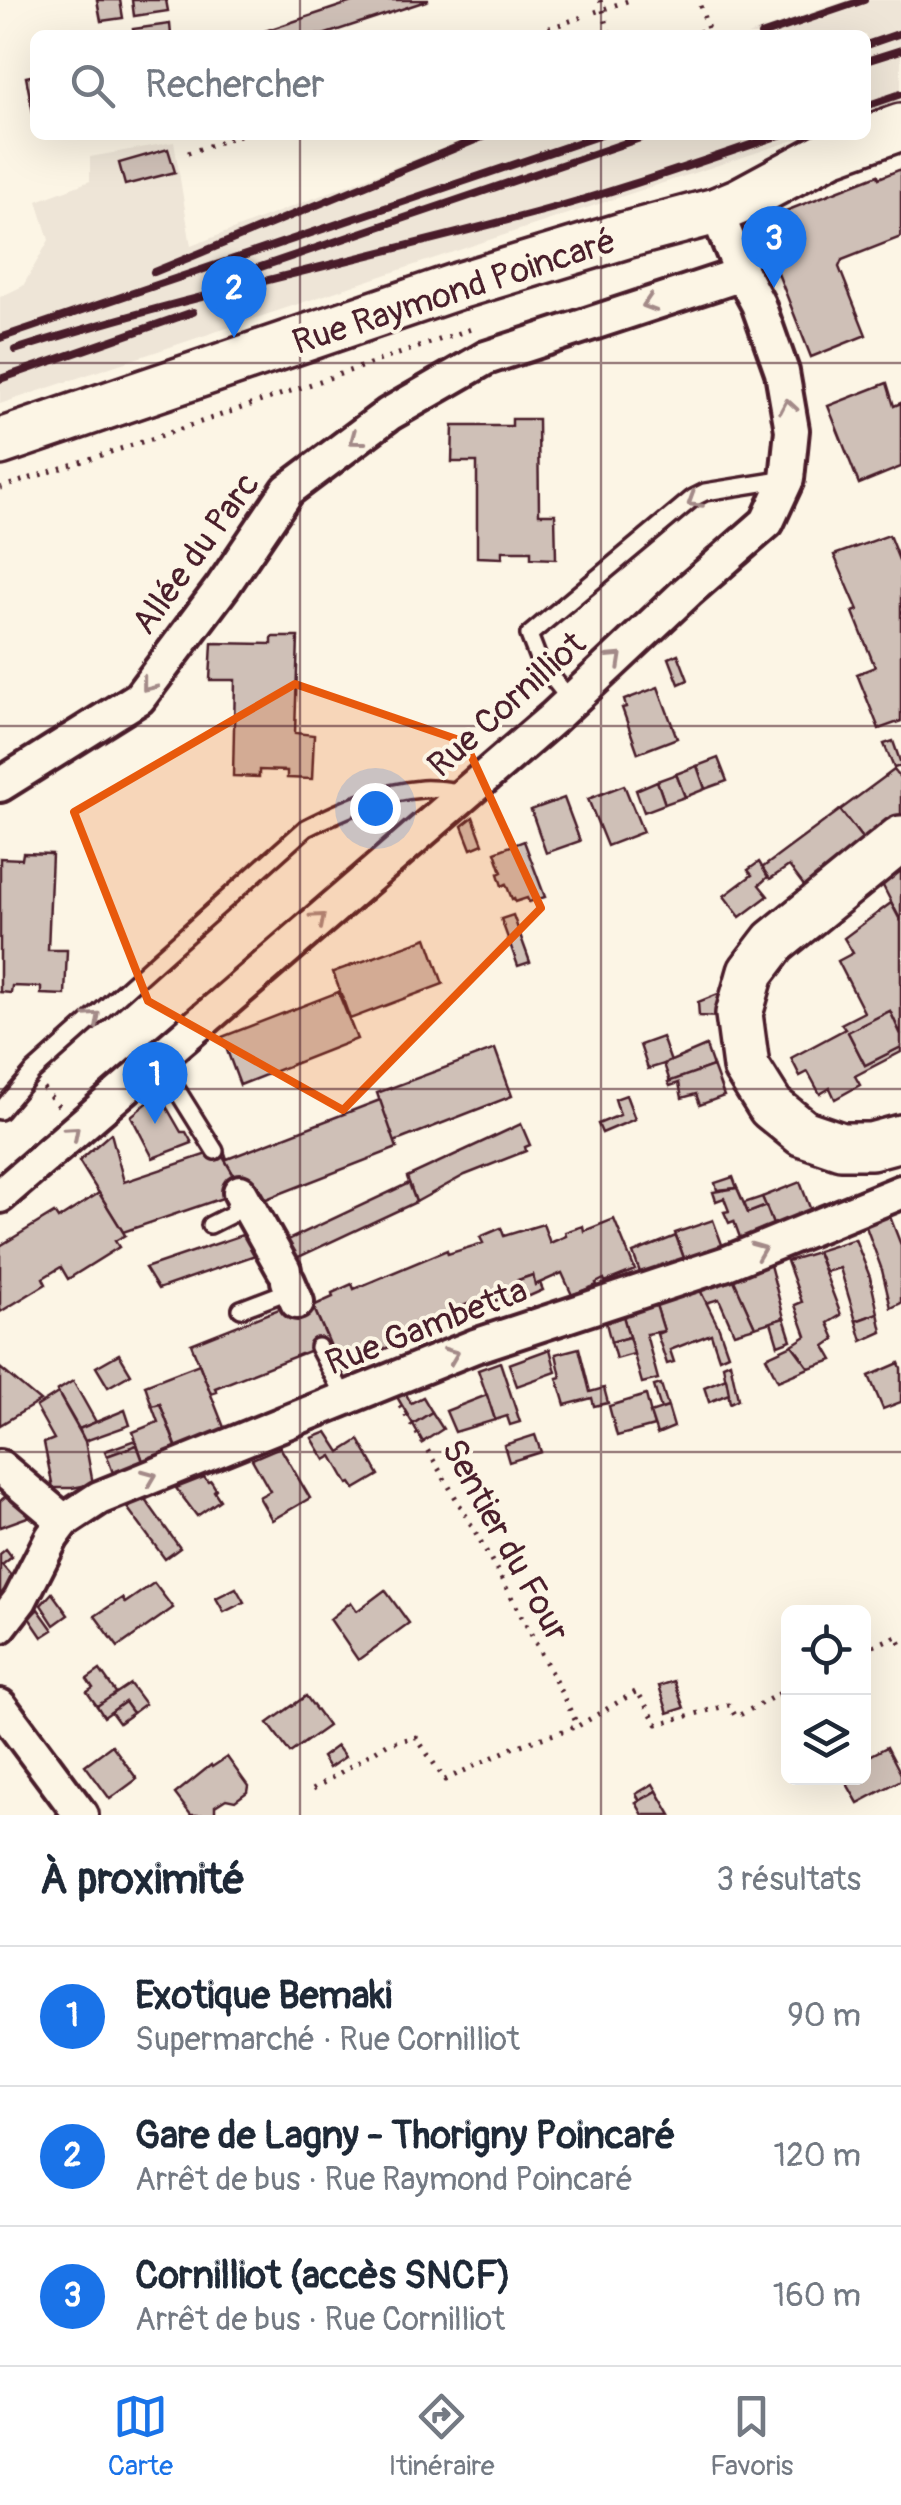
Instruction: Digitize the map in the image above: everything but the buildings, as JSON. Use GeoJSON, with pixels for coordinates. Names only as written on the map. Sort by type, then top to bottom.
{"type":"FeatureCollection","features":[{"type":"Feature","properties":{"kind":"street","name":"Rue Raymond Poincaré"},"geometry":{"type":"LineString","coordinates":[[871,138],[901,127]]}},
{"type":"Feature","properties":{"kind":"street","name":"Rue Raymond Poincaré"},"geometry":{"type":"LineString","coordinates":[[0,442],[458,286],[716,211],[830,152],[864,140]]}},
{"type":"Feature","properties":{"kind":"street","name":"Rue Cornilliot"},"geometry":{"type":"LineString","coordinates":[[0,1196],[468,793],[767,522],[787,479],[792,430],[782,372],[758,304],[716,211]]}},
{"type":"Feature","properties":{"kind":"street","name":"Allée du Parc"},"geometry":{"type":"LineString","coordinates":[[0,785],[138,698],[224,586],[288,490],[388,414],[486,358],[742,274]]}},
{"type":"Feature","properties":{"kind":"street"},"geometry":{"type":"LineString","coordinates":[[901,840],[774,942],[752,972],[739,1014],[746,1067],[771,1107],[804,1133],[840,1146],[872,1146],[901,1138]]}},
{"type":"Feature","properties":{"kind":"street","name":"Rue Gambetta"},"geometry":{"type":"LineString","coordinates":[[64,1521],[98,1498],[474,1346],[727,1263],[901,1192]]}},
{"type":"Feature","properties":{"kind":"street"},"geometry":{"type":"LineString","coordinates":[[247,1206],[290,1284]]}},
{"type":"Feature","properties":{"kind":"street"},"geometry":{"type":"LineString","coordinates":[[0,1467],[64,1521],[20,1600],[0,1626]]}},
{"type":"Feature","properties":{"kind":"street"},"geometry":{"type":"LineString","coordinates":[[0,1706],[82,1815]]}},
{"type":"Feature","properties":{"kind":"lane"},"geometry":{"type":"LineString","coordinates":[[571,701],[539,661],[529,636],[693,498],[705,492],[787,479]]}},
{"type":"Feature","properties":{"kind":"lane"},"geometry":{"type":"LineString","coordinates":[[0,1111],[33,1072],[306,828],[378,798],[424,788],[468,793]]}},
{"type":"Feature","properties":{"kind":"lane"},"geometry":{"type":"LineString","coordinates":[[157,1058],[216,1151]]}},
{"type":"Feature","properties":{"kind":"lane"},"geometry":{"type":"LineString","coordinates":[[210,1225],[247,1206]]}},
{"type":"Feature","properties":{"kind":"lane"},"geometry":{"type":"LineString","coordinates":[[242,1309],[283,1293],[290,1284]]}},
{"type":"Feature","properties":{"kind":"lane"},"geometry":{"type":"LineString","coordinates":[[318,1347],[345,1398]]}},
{"type":"Feature","properties":{"kind":"path"},"geometry":{"type":"LineString","coordinates":[[600,0],[599,11],[608,30]]}},
{"type":"Feature","properties":{"kind":"path"},"geometry":{"type":"LineString","coordinates":[[599,11],[630,0]]}},
{"type":"Feature","properties":{"kind":"path"},"geometry":{"type":"LineString","coordinates":[[698,0],[708,30]]}},
{"type":"Feature","properties":{"kind":"path"},"geometry":{"type":"LineString","coordinates":[[544,30],[585,16]]}},
{"type":"Feature","properties":{"kind":"path"},"geometry":{"type":"LineString","coordinates":[[188,153],[226,140]]}},
{"type":"Feature","properties":{"kind":"path"},"geometry":{"type":"LineString","coordinates":[[0,488],[478,327]]}},
{"type":"Feature","properties":{"kind":"path","name":"Sentier du Four"},"geometry":{"type":"LineString","coordinates":[[384,1382],[441,1472],[578,1726]]}},
{"type":"Feature","properties":{"kind":"path"},"geometry":{"type":"LineString","coordinates":[[871,1647],[897,1636],[901,1645]]}},
{"type":"Feature","properties":{"kind":"path"},"geometry":{"type":"LineString","coordinates":[[313,1789],[387,1744],[416,1736],[446,1780],[512,1748],[578,1726],[637,1691],[657,1724],[729,1704],[736,1717],[781,1693]]}},
{"type":"Feature","properties":{"kind":"highlighted area"},"geometry":{"type":"Polygon","coordinates":[[[295,684],[465,742],[541,908],[343,1110],[148,1001],[74,812],[295,684]]]}},
{"type":"Feature","properties":{"kind":"shaded area"},"geometry":{"type":"Polygon","coordinates":[[[848,0],[901,0],[901,105],[871,114],[871,30],[761,30],[848,0]]]}},
{"type":"Feature","properties":{"kind":"shaded area"},"geometry":{"type":"Polygon","coordinates":[[[464,140],[795,140],[0,404],[0,297],[23,286],[49,240],[37,201],[90,181],[90,157],[174,142],[191,246],[464,140]]]}},
{"type":"Feature","properties":{"kind":"railway"},"geometry":{"type":"LineString","coordinates":[[776,30],[864,0]]}},
{"type":"Feature","properties":{"kind":"railway"},"geometry":{"type":"LineString","coordinates":[[871,43],[901,33]]}},
{"type":"Feature","properties":{"kind":"railway"},"geometry":{"type":"LineString","coordinates":[[871,59],[901,50]]}},
{"type":"Feature","properties":{"kind":"railway"},"geometry":{"type":"LineString","coordinates":[[871,104],[901,94]]}},
{"type":"Feature","properties":{"kind":"railway"},"geometry":{"type":"LineString","coordinates":[[154,272],[475,140]]}},
{"type":"Feature","properties":{"kind":"railway"},"geometry":{"type":"LineString","coordinates":[[0,338],[586,140]]}},
{"type":"Feature","properties":{"kind":"railway"},"geometry":{"type":"LineString","coordinates":[[228,278],[634,140]]}},
{"type":"Feature","properties":{"kind":"railway"},"geometry":{"type":"LineString","coordinates":[[15,350],[209,295],[566,204],[765,140]]}},
{"type":"Feature","properties":{"kind":"railway"},"geometry":{"type":"LineString","coordinates":[[0,379],[193,312]]}},
{"type":"Feature","properties":{"kind":"place","name":"Cornilliot (accès SNCF)"},"geometry":{"type":"Point","coordinates":[774,288]}},
{"type":"Feature","properties":{"kind":"place","name":"Gare de Lagny - Thorigny Poincaré"},"geometry":{"type":"Point","coordinates":[234,338]}},
{"type":"Feature","properties":{"kind":"place","name":"Exotique Bemaki"},"geometry":{"type":"Point","coordinates":[155,1124]}}]}
